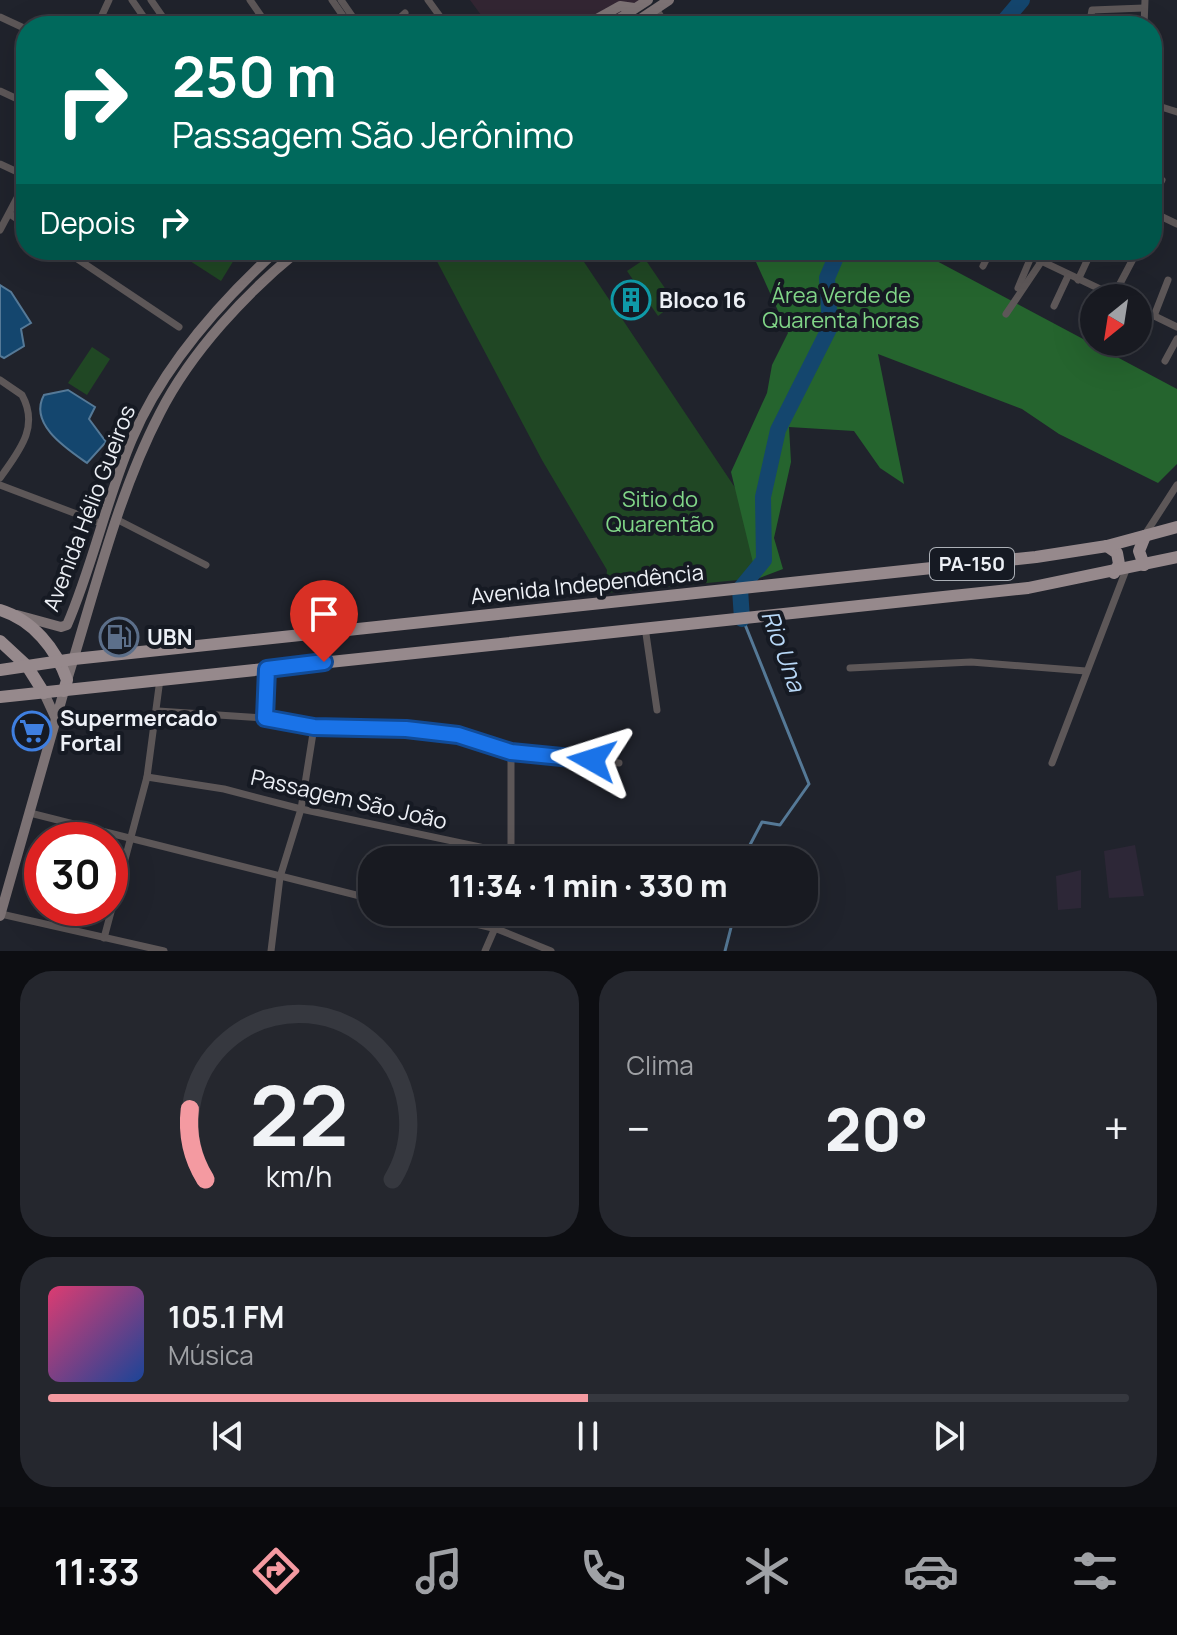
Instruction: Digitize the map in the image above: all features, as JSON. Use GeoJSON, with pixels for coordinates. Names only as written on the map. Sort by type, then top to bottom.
{"type":"FeatureCollection","features":[{"type":"Feature","properties":{"kind":"main road"},"geometry":{"type":"LineString","coordinates":[[622,16],[648,0]]}},
{"type":"Feature","properties":{"kind":"main road"},"geometry":{"type":"LineString","coordinates":[[645,16],[669,0]]}},
{"type":"Feature","properties":{"kind":"main road"},"geometry":{"type":"LineString","coordinates":[[602,16],[620,6],[634,8]]}},
{"type":"Feature","properties":{"kind":"main road","name":"Avenida Hélio Gueiros"},"geometry":{"type":"LineString","coordinates":[[6,611],[61,627],[67,625],[131,441],[157,390],[217,311],[267,260]]}},
{"type":"Feature","properties":{"kind":"main road"},"geometry":{"type":"LineString","coordinates":[[1,909],[66,685],[67,660],[144,445],[179,382],[252,293],[288,260]]}},
{"type":"Feature","properties":{"kind":"main road","name":"Avenida Independência"},"geometry":{"type":"LineString","coordinates":[[0,670],[67,660],[1036,557],[1107,546],[1177,527]]}},
{"type":"Feature","properties":{"kind":"main road"},"geometry":{"type":"LineString","coordinates":[[1144,565],[1139,551],[1145,536]]}},
{"type":"Feature","properties":{"kind":"main road"},"geometry":{"type":"LineString","coordinates":[[1107,546],[1117,553],[1120,571]]}},
{"type":"Feature","properties":{"kind":"main road","name":"PA-150"},"geometry":{"type":"LineString","coordinates":[[0,697],[44,693],[66,685],[267,669],[1028,588],[1177,557]]}},
{"type":"Feature","properties":{"kind":"main road"},"geometry":{"type":"LineString","coordinates":[[6,611],[67,660]]}},
{"type":"Feature","properties":{"kind":"main road"},"geometry":{"type":"LineString","coordinates":[[0,641],[27,666],[56,719]]}},
{"type":"Feature","properties":{"kind":"street"},"geometry":{"type":"LineString","coordinates":[[122,0],[135,4]]}},
{"type":"Feature","properties":{"kind":"street"},"geometry":{"type":"LineString","coordinates":[[1091,16],[1092,10],[1144,4]]}},
{"type":"Feature","properties":{"kind":"street"},"geometry":{"type":"LineString","coordinates":[[656,9],[661,16]]}},
{"type":"Feature","properties":{"kind":"street"},"geometry":{"type":"LineString","coordinates":[[402,16],[405,13]]}},
{"type":"Feature","properties":{"kind":"street"},"geometry":{"type":"LineString","coordinates":[[0,230],[16,200]]}},
{"type":"Feature","properties":{"kind":"street"},"geometry":{"type":"LineString","coordinates":[[10,214],[16,218]]}},
{"type":"Feature","properties":{"kind":"street"},"geometry":{"type":"LineString","coordinates":[[79,260],[179,327]]}},
{"type":"Feature","properties":{"kind":"street"},"geometry":{"type":"LineString","coordinates":[[983,266],[986,260]]}},
{"type":"Feature","properties":{"kind":"street"},"geometry":{"type":"LineString","coordinates":[[1018,288],[1030,260]]}},
{"type":"Feature","properties":{"kind":"street"},"geometry":{"type":"LineString","coordinates":[[1037,260],[1086,284]]}},
{"type":"Feature","properties":{"kind":"street"},"geometry":{"type":"LineString","coordinates":[[1078,280],[1087,260]]}},
{"type":"Feature","properties":{"kind":"street"},"geometry":{"type":"LineString","coordinates":[[1118,284],[1132,260]]}},
{"type":"Feature","properties":{"kind":"street"},"geometry":{"type":"LineString","coordinates":[[1006,314],[1041,262]]}},
{"type":"Feature","properties":{"kind":"street"},"geometry":{"type":"LineString","coordinates":[[1054,306],[1068,276]]}},
{"type":"Feature","properties":{"kind":"street"},"geometry":{"type":"LineString","coordinates":[[1168,280],[1154,316],[1177,327]]}},
{"type":"Feature","properties":{"kind":"street"},"geometry":{"type":"LineString","coordinates":[[1165,361],[1177,339]]}},
{"type":"Feature","properties":{"kind":"street"},"geometry":{"type":"LineString","coordinates":[[0,380],[22,395],[30,426],[20,449],[0,478]]}},
{"type":"Feature","properties":{"kind":"street"},"geometry":{"type":"LineString","coordinates":[[0,485],[103,524]]}},
{"type":"Feature","properties":{"kind":"street"},"geometry":{"type":"LineString","coordinates":[[1145,536],[1177,485]]}},
{"type":"Feature","properties":{"kind":"street"},"geometry":{"type":"LineString","coordinates":[[118,520],[206,565]]}},
{"type":"Feature","properties":{"kind":"street"},"geometry":{"type":"LineString","coordinates":[[1052,763],[1120,571]]}},
{"type":"Feature","properties":{"kind":"street"},"geometry":{"type":"LineString","coordinates":[[645,627],[657,710]]}},
{"type":"Feature","properties":{"kind":"street"},"geometry":{"type":"LineString","coordinates":[[850,668],[971,662],[1086,671]]}},
{"type":"Feature","properties":{"kind":"street"},"geometry":{"type":"LineString","coordinates":[[265,718],[267,669]]}},
{"type":"Feature","properties":{"kind":"street"},"geometry":{"type":"LineString","coordinates":[[104,938],[147,777],[160,678]]}},
{"type":"Feature","properties":{"kind":"street"},"geometry":{"type":"LineString","coordinates":[[158,711],[265,718],[314,727],[406,729],[458,735],[511,752],[619,763]]}},
{"type":"Feature","properties":{"kind":"street"},"geometry":{"type":"LineString","coordinates":[[271,951],[280,877],[301,809],[314,727]]}},
{"type":"Feature","properties":{"kind":"street"},"geometry":{"type":"LineString","coordinates":[[511,752],[516,846]]}},
{"type":"Feature","properties":{"kind":"street","name":"Passagem São João"},"geometry":{"type":"LineString","coordinates":[[147,777],[224,789],[470,846]]}},
{"type":"Feature","properties":{"kind":"street"},"geometry":{"type":"LineString","coordinates":[[30,813],[358,896]]}},
{"type":"Feature","properties":{"kind":"street"},"geometry":{"type":"LineString","coordinates":[[1,909],[164,951]]}},
{"type":"Feature","properties":{"kind":"street"},"geometry":{"type":"LineString","coordinates":[[484,926],[551,951]]}},
{"type":"Feature","properties":{"kind":"street"},"geometry":{"type":"LineString","coordinates":[[485,951],[498,926]]}},
{"type":"Feature","properties":{"kind":"shaded area"},"geometry":{"type":"Polygon","coordinates":[[[470,0],[640,0],[616,16],[482,16],[470,0]]]}},
{"type":"Feature","properties":{"kind":"shaded area"},"geometry":{"type":"Polygon","coordinates":[[[1135,845],[1144,896],[1109,898],[1104,851],[1135,845]]]}},
{"type":"Feature","properties":{"kind":"shaded area"},"geometry":{"type":"Polygon","coordinates":[[[1081,870],[1081,908],[1058,910],[1056,876],[1081,870]]]}},
{"type":"Feature","properties":{"kind":"green space"},"geometry":{"type":"Polygon","coordinates":[[[188,260],[234,260],[221,281],[188,260]]]}},
{"type":"Feature","properties":{"kind":"green space","name":"Sitio do Quarentão"},"geometry":{"type":"Polygon","coordinates":[[[436,260],[583,260],[750,510],[759,555],[738,580],[605,593],[607,570],[542,460],[436,260]]]}},
{"type":"Feature","properties":{"kind":"green space"},"geometry":{"type":"Polygon","coordinates":[[[646,260],[675,303],[658,316],[627,271],[646,260]]]}},
{"type":"Feature","properties":{"kind":"green space","name":"Área Verde de Quarenta horas"},"geometry":{"type":"Polygon","coordinates":[[[758,260],[935,260],[1080,337],[1080,356],[1115,356],[1177,389],[1177,464],[1158,483],[1059,434],[1022,409],[878,354],[904,484],[880,468],[854,431],[789,427],[791,462],[774,538],[783,569],[757,579],[731,472],[767,393],[772,365],[788,333],[756,262],[758,260]]]}},
{"type":"Feature","properties":{"kind":"green space"},"geometry":{"type":"Polygon","coordinates":[[[92,347],[110,359],[87,395],[68,383],[92,347]]]}},
{"type":"Feature","properties":{"kind":"water"},"geometry":{"type":"Polygon","coordinates":[[[0,285],[11,292],[31,323],[21,329],[24,346],[4,358],[0,356],[0,285]]]}},
{"type":"Feature","properties":{"kind":"water"},"geometry":{"type":"Polygon","coordinates":[[[68,390],[95,407],[89,419],[106,442],[87,463],[52,435],[41,416],[40,406],[44,395],[68,390]]]}},
{"type":"Feature","properties":{"kind":"waterway","name":"Rio Una"},"geometry":{"type":"LineString","coordinates":[[1008,16],[1022,0]]}},
{"type":"Feature","properties":{"kind":"waterway","name":"Rio Una"},"geometry":{"type":"LineString","coordinates":[[742,619],[740,589],[764,560],[763,497],[778,430],[830,327],[827,278],[835,260]]}},
{"type":"Feature","properties":{"kind":"waterway","name":"Rio Una"},"geometry":{"type":"LineString","coordinates":[[744,622],[809,784],[780,825],[762,822],[749,846]]}},
{"type":"Feature","properties":{"kind":"waterway","name":"Rio Una"},"geometry":{"type":"LineString","coordinates":[[725,951],[731,926]]}},
{"type":"Feature","properties":{"kind":"place","name":"Bloco 16"},"geometry":{"type":"Point","coordinates":[631,300]}},
{"type":"Feature","properties":{"kind":"place","name":"UBN"},"geometry":{"type":"Point","coordinates":[119,637]}},
{"type":"Feature","properties":{"kind":"place","name":"Supermercado Fortal"},"geometry":{"type":"Point","coordinates":[32,731]}},
{"type":"Feature","properties":{"kind":"route"},"geometry":{"type":"LineString","coordinates":[[324,662],[267,669],[265,718],[314,727],[406,729],[458,735],[511,752],[592,760]]}}]}
